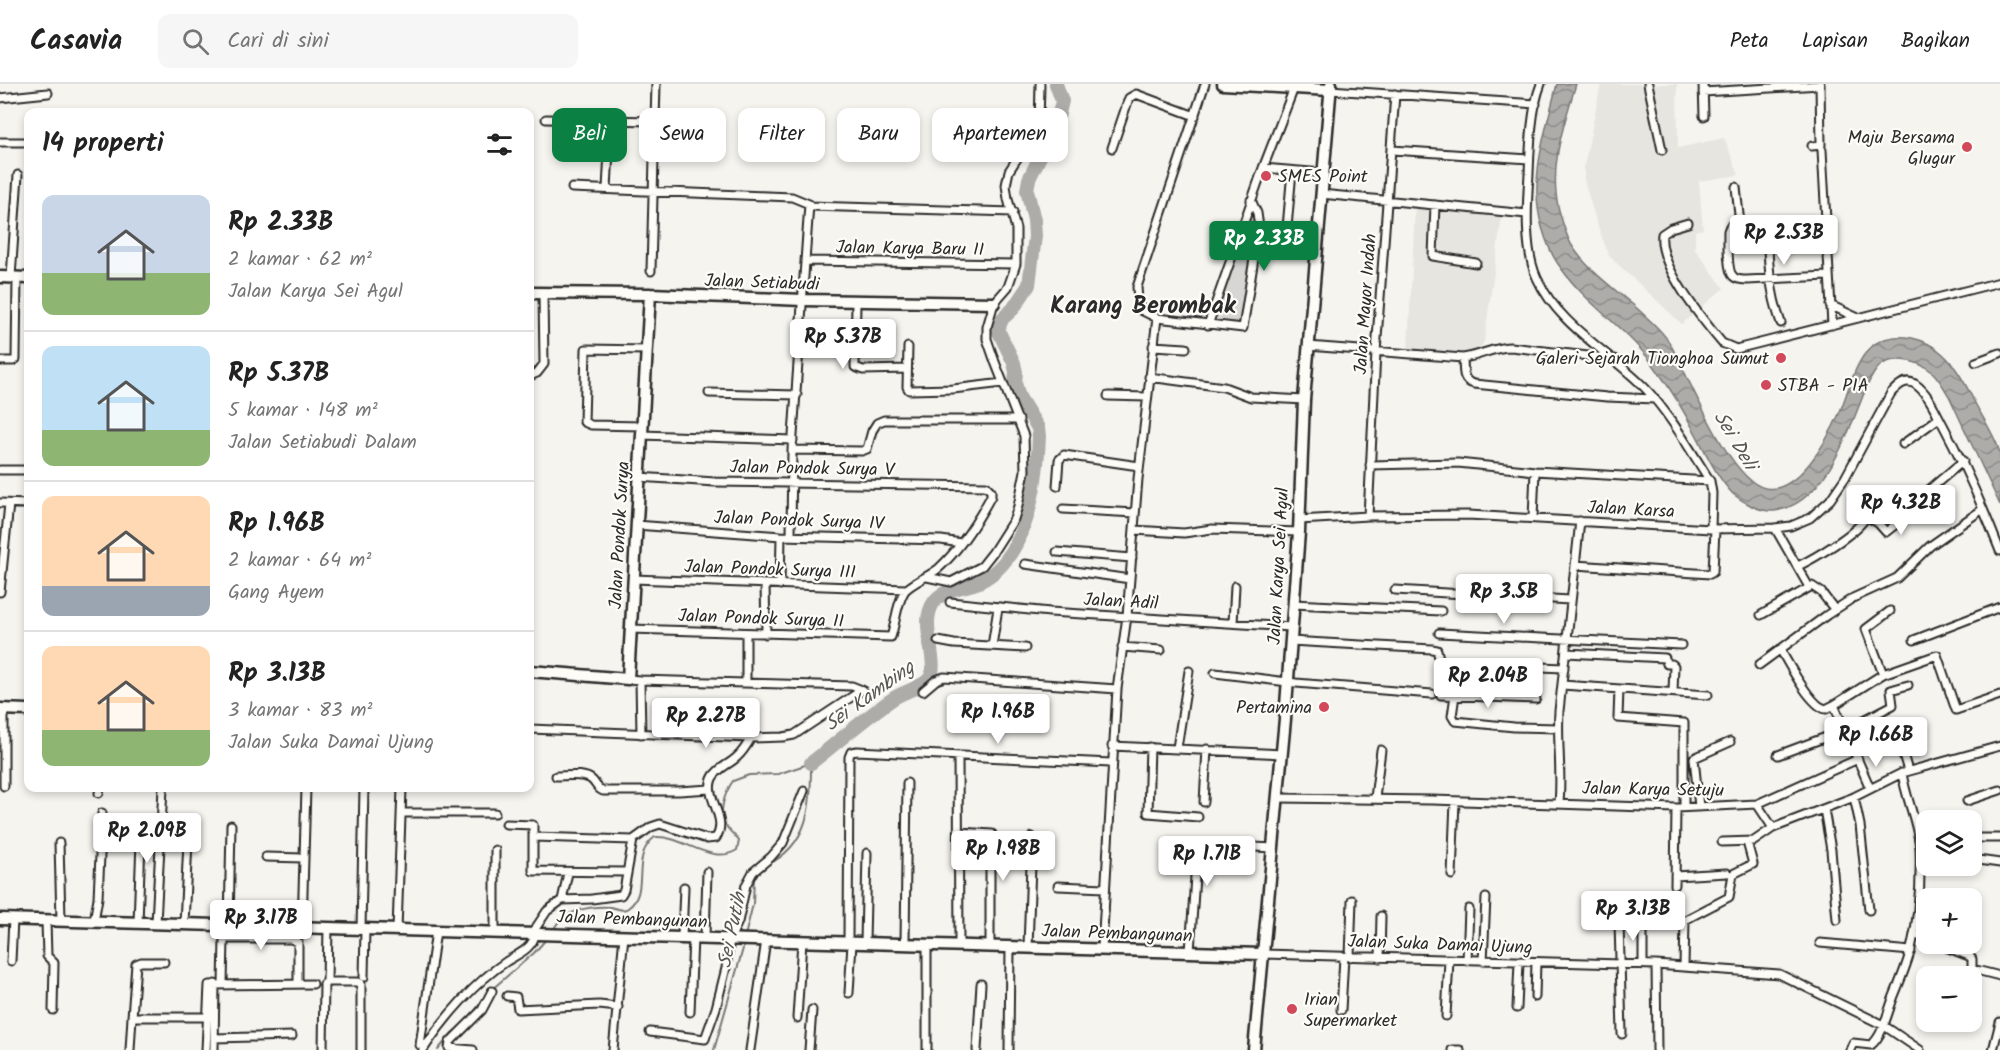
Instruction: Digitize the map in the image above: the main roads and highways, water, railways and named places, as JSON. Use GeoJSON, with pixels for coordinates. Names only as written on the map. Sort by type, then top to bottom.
{"type":"FeatureCollection","features":[{"type":"Feature","properties":{"kind":"water"},"geometry":{"type":"Polygon","coordinates":[[[1557,84],[1576,84],[1559,146],[1555,178],[1559,210],[1569,240],[1585,263],[1640,311],[1666,338],[1724,447],[1737,467],[1751,481],[1765,488],[1777,488],[1789,483],[1800,474],[1827,437],[1839,414],[1861,359],[1870,348],[1880,341],[1894,337],[1912,338],[1934,347],[1952,363],[1990,430],[2000,454],[2000,505],[1941,383],[1925,367],[1903,360],[1882,364],[1874,373],[1838,454],[1817,485],[1805,498],[1790,507],[1769,511],[1752,506],[1733,494],[1718,474],[1668,386],[1647,356],[1572,282],[1550,249],[1542,227],[1537,191],[1540,155],[1557,84]]]}},
{"type":"Feature","properties":{"kind":"waterway","name":"Sei Kambing"},"geometry":{"type":"LineString","coordinates":[[811,763],[884,705],[924,684],[930,678],[933,662],[928,621],[934,602],[943,594],[979,582],[996,571],[1009,556],[1027,518],[1036,475],[1038,428],[1019,397],[1015,383],[1014,363],[998,330],[1002,319],[1013,309],[1029,285],[1035,236],[1027,190],[1029,179],[1057,122],[1062,101],[1056,84]]}},
{"type":"Feature","properties":{"kind":"waterway","name":"Sei Kambing"},"geometry":{"type":"LineString","coordinates":[[553,930],[563,918],[578,911],[602,907],[622,910],[628,908],[635,901],[638,893],[643,854],[647,845],[655,837],[676,840],[717,854],[727,854],[737,850],[739,841],[726,826],[722,815],[725,797],[733,781],[749,775],[778,774],[811,763],[808,808],[800,835],[792,846],[767,865]]}},
{"type":"Feature","properties":{"kind":"waterway","name":"Sei Putih"},"geometry":{"type":"LineString","coordinates":[[745,936],[753,904],[754,876],[758,872]]}},
{"type":"Feature","properties":{"kind":"waterway","name":"Sei Kambing"},"geometry":{"type":"LineString","coordinates":[[491,990],[534,953],[548,937]]}},
{"type":"Feature","properties":{"kind":"waterway","name":"Sei Putih"},"geometry":{"type":"LineString","coordinates":[[714,1050],[744,945]]}},
{"type":"Feature","properties":{"kind":"waterway","name":"Sei Kambing"},"geometry":{"type":"LineString","coordinates":[[438,1050],[452,1033],[468,1020],[487,994]]}},
{"type":"Feature","properties":{"kind":"place","name":"Maju Bersama Glugur"},"geometry":{"type":"Point","coordinates":[1967,147]}},
{"type":"Feature","properties":{"kind":"place","name":"SMES Point"},"geometry":{"type":"Point","coordinates":[1266,176]}},
{"type":"Feature","properties":{"kind":"place","name":"Galeri Sejarah Tionghoa Sumut"},"geometry":{"type":"Point","coordinates":[1781,358]}},
{"type":"Feature","properties":{"kind":"place","name":"STBA - PIA"},"geometry":{"type":"Point","coordinates":[1766,385]}},
{"type":"Feature","properties":{"kind":"place","name":"Pertamina"},"geometry":{"type":"Point","coordinates":[1324,707]}},
{"type":"Feature","properties":{"kind":"place","name":"Irian Supermarket"},"geometry":{"type":"Point","coordinates":[1292,1009]}},
{"type":"Feature","properties":{"kind":"district","name":"Karang Berombak"},"geometry":{"type":"Point","coordinates":[1143,305]}},
{"type":"Feature","properties":{"kind":"water label","name":"Sei Deli"},"geometry":{"type":"Point","coordinates":[1736,440]}}]}
